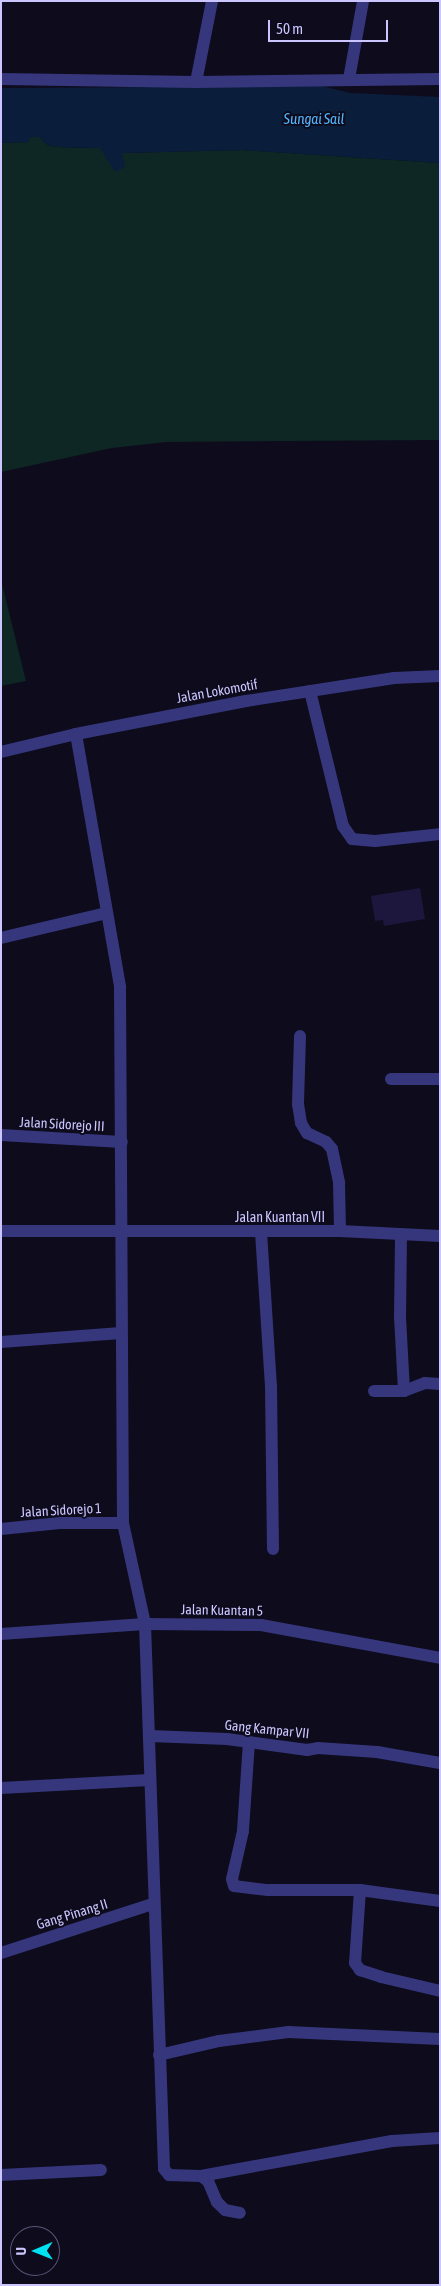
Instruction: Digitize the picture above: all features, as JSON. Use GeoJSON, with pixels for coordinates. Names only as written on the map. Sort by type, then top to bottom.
{"type":"FeatureCollection","features":[{"type":"Feature","properties":{"kind":"street"},"geometry":{"type":"LineString","coordinates":[[196,82],[212,1]]}},
{"type":"Feature","properties":{"kind":"street"},"geometry":{"type":"LineString","coordinates":[[349,79],[363,1]]}},
{"type":"Feature","properties":{"kind":"street"},"geometry":{"type":"LineString","coordinates":[[1,79],[196,82],[440,79]]}},
{"type":"Feature","properties":{"kind":"street","name":"Jalan Lokomotif"},"geometry":{"type":"LineString","coordinates":[[1,752],[76,734],[310,691],[394,678],[440,676]]}},
{"type":"Feature","properties":{"kind":"street"},"geometry":{"type":"LineString","coordinates":[[310,691],[343,826],[352,838],[375,840],[440,834]]}},
{"type":"Feature","properties":{"kind":"street"},"geometry":{"type":"LineString","coordinates":[[76,734],[120,987],[122,1142],[119,1233],[123,1522],[145,1624],[150,1736],[153,1904],[165,2172],[201,2176],[392,2141],[440,2138]]}},
{"type":"Feature","properties":{"kind":"street"},"geometry":{"type":"LineString","coordinates":[[1,938],[107,913]]}},
{"type":"Feature","properties":{"kind":"street"},"geometry":{"type":"LineString","coordinates":[[300,1036],[298,1104],[302,1124],[308,1133],[326,1142],[332,1149],[339,1183],[340,1231]]}},
{"type":"Feature","properties":{"kind":"street"},"geometry":{"type":"LineString","coordinates":[[390,1079],[440,1079]]}},
{"type":"Feature","properties":{"kind":"street","name":"Jalan Sidorejo III"},"geometry":{"type":"LineString","coordinates":[[1,1135],[122,1142]]}},
{"type":"Feature","properties":{"kind":"street","name":"Jalan Kuantan VII"},"geometry":{"type":"LineString","coordinates":[[1,1230],[119,1233],[340,1231],[401,1236],[440,1236]]}},
{"type":"Feature","properties":{"kind":"street"},"geometry":{"type":"LineString","coordinates":[[261,1232],[271,1386],[273,1549]]}},
{"type":"Feature","properties":{"kind":"street"},"geometry":{"type":"LineString","coordinates":[[401,1236],[400,1317],[404,1391]]}},
{"type":"Feature","properties":{"kind":"street"},"geometry":{"type":"LineString","coordinates":[[1,1342],[121,1333]]}},
{"type":"Feature","properties":{"kind":"street"},"geometry":{"type":"LineString","coordinates":[[374,1391],[404,1391],[425,1383],[440,1384]]}},
{"type":"Feature","properties":{"kind":"street","name":"Jalan Sidorejo 1"},"geometry":{"type":"LineString","coordinates":[[1,1529],[60,1523],[123,1522]]}},
{"type":"Feature","properties":{"kind":"street","name":"Jalan Kuantan 5"},"geometry":{"type":"LineString","coordinates":[[1,1634],[145,1624],[268,1626],[440,1658]]}},
{"type":"Feature","properties":{"kind":"street","name":"Gang Kampar VII"},"geometry":{"type":"LineString","coordinates":[[150,1736],[249,1742],[307,1750],[318,1748],[377,1752],[440,1763]]}},
{"type":"Feature","properties":{"kind":"street"},"geometry":{"type":"LineString","coordinates":[[249,1742],[243,1831],[232,1879],[234,1886],[268,1890],[360,1890],[440,1901]]}},
{"type":"Feature","properties":{"kind":"street"},"geometry":{"type":"LineString","coordinates":[[1,1788],[150,1780]]}},
{"type":"Feature","properties":{"kind":"street"},"geometry":{"type":"LineString","coordinates":[[360,1890],[355,1963],[360,1970],[381,1977],[440,1990]]}},
{"type":"Feature","properties":{"kind":"street","name":"Gang Pinang II"},"geometry":{"type":"LineString","coordinates":[[1,1953],[153,1904]]}},
{"type":"Feature","properties":{"kind":"street"},"geometry":{"type":"LineString","coordinates":[[159,2055],[219,2041],[288,2032],[440,2039]]}},
{"type":"Feature","properties":{"kind":"street"},"geometry":{"type":"LineString","coordinates":[[1,2175],[101,2170]]}},
{"type":"Feature","properties":{"kind":"street"},"geometry":{"type":"LineString","coordinates":[[201,2176],[208,2181],[217,2202],[225,2210],[240,2213]]}},
{"type":"Feature","properties":{"kind":"green space"},"geometry":{"type":"Polygon","coordinates":[[[31,137],[39,137],[47,145],[58,147],[100,148],[125,167],[121,153],[242,150],[440,163],[440,440],[166,442],[112,448],[1,472],[1,143],[27,142],[31,137]]]}},
{"type":"Feature","properties":{"kind":"green space"},"geometry":{"type":"Polygon","coordinates":[[[1,580],[26,681],[1,686],[1,580]]]}},
{"type":"Feature","properties":{"kind":"water","name":"Sungai Sail"},"geometry":{"type":"Polygon","coordinates":[[[322,86],[350,93],[440,97],[440,163],[242,150],[122,153],[125,167],[115,172],[100,148],[58,147],[47,145],[39,137],[31,137],[28,142],[1,143],[1,88],[322,86]]]}},
{"type":"Feature","properties":{"kind":"building"},"geometry":{"type":"Polygon","coordinates":[[[420,888],[425,919],[384,926],[383,920],[375,921],[371,896],[420,888]]]}}]}
